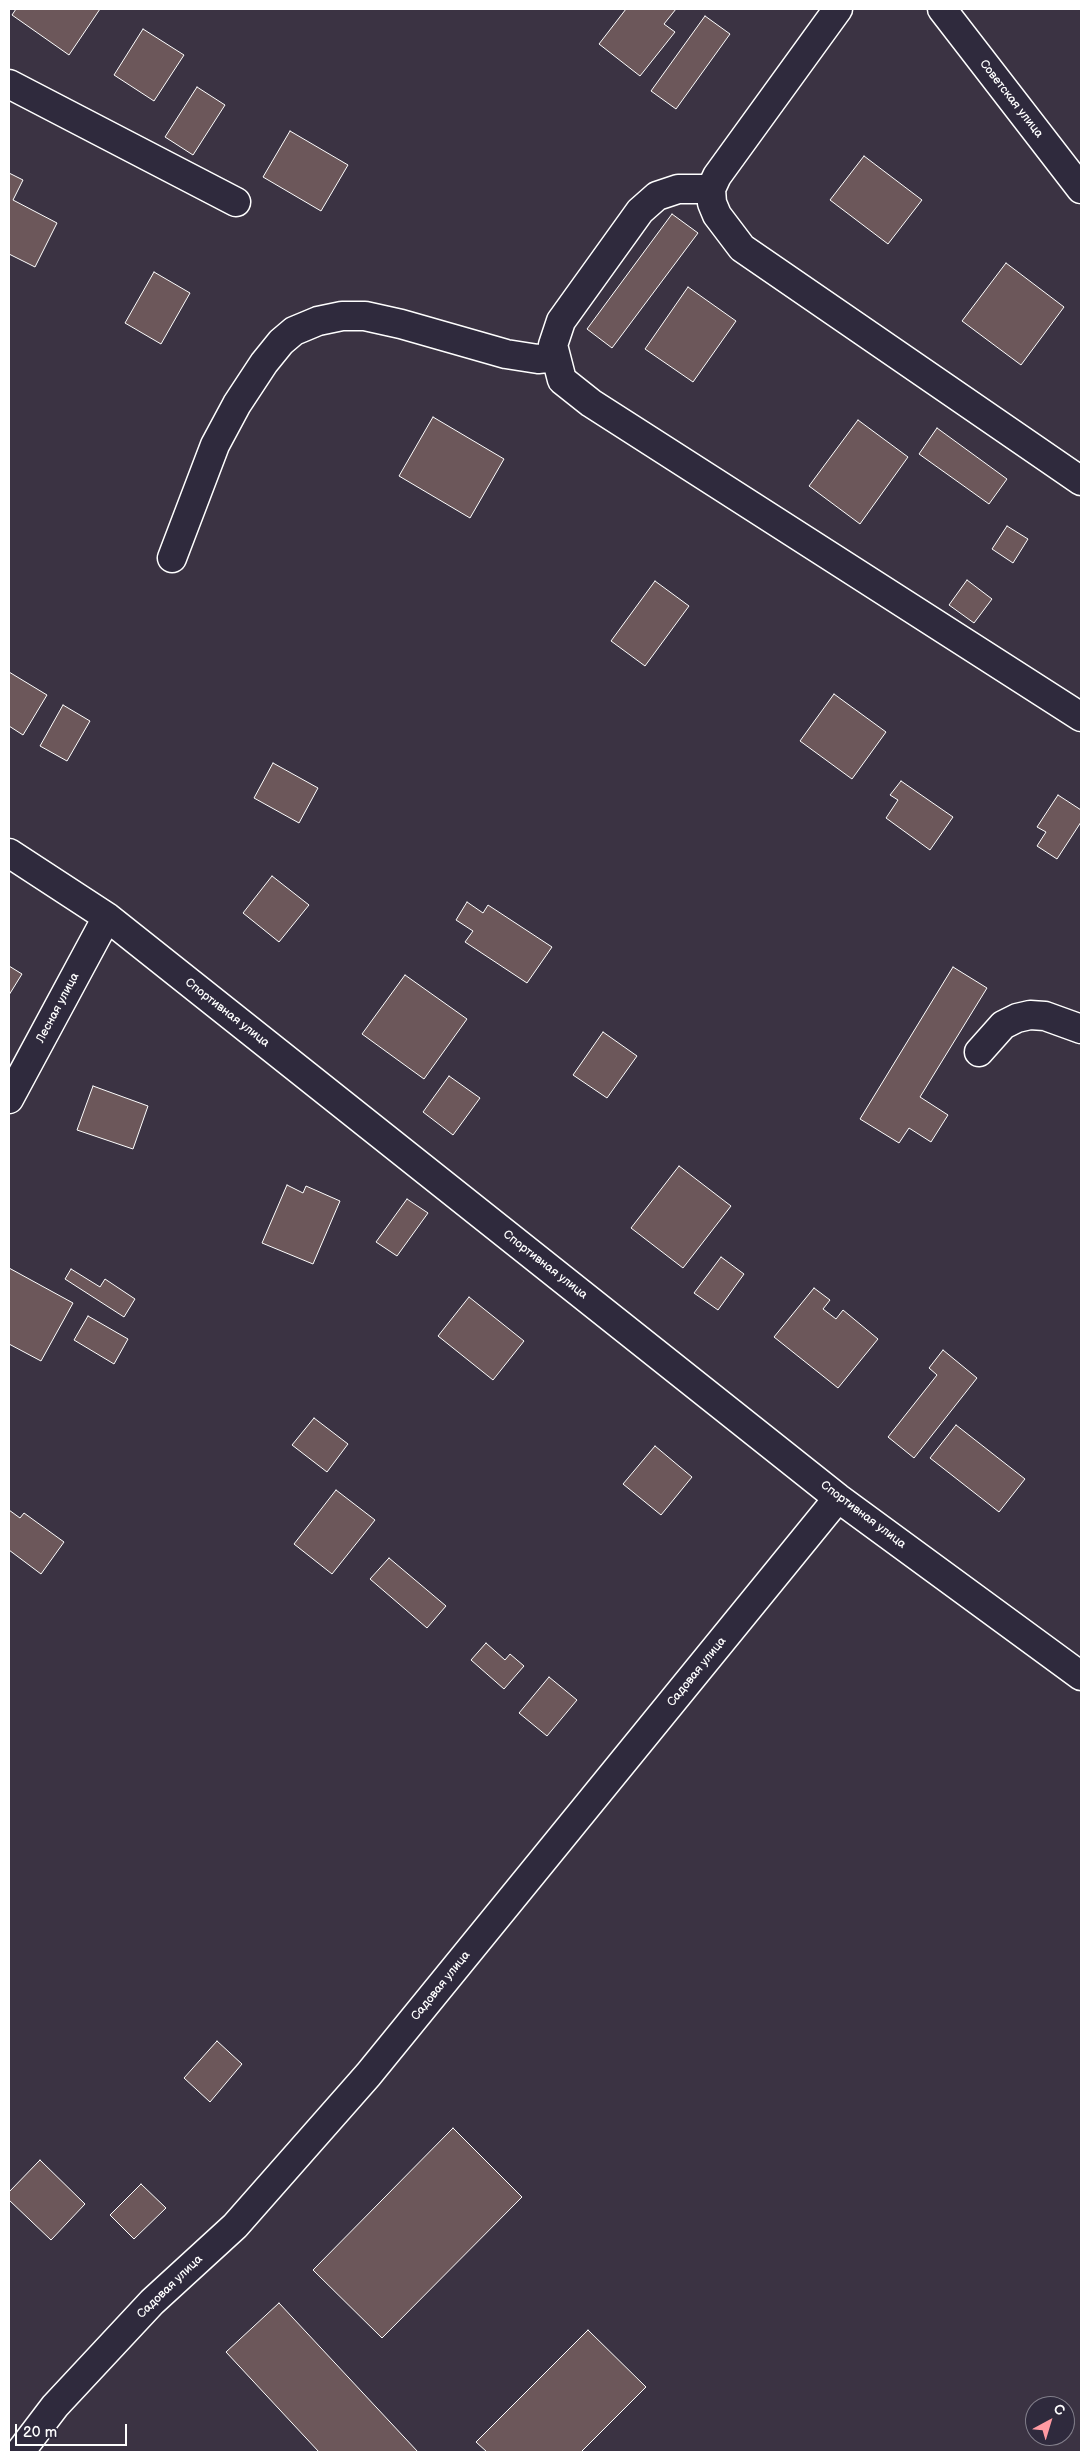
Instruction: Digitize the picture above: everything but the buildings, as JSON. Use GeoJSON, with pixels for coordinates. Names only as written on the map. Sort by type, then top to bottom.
{"type":"FeatureCollection","features":[{"type":"Feature","properties":{"kind":"street"},"geometry":{"type":"LineString","coordinates":[[838,9],[716,176],[711,189],[712,203],[717,215],[742,248],[1081,481]]}},
{"type":"Feature","properties":{"kind":"street","name":"Советская улица"},"geometry":{"type":"LineString","coordinates":[[942,9],[1081,189]]}},
{"type":"Feature","properties":{"kind":"street"},"geometry":{"type":"LineString","coordinates":[[9,84],[236,202]]}},
{"type":"Feature","properties":{"kind":"street"},"geometry":{"type":"LineString","coordinates":[[711,189],[678,189],[657,196],[640,211],[561,321],[553,346],[562,380],[591,403],[1081,717]]}},
{"type":"Feature","properties":{"kind":"street"},"geometry":{"type":"LineString","coordinates":[[172,558],[216,446],[237,404],[264,363],[281,342],[294,331],[318,321],[342,316],[365,316],[506,354],[531,358],[555,357]]}},
{"type":"Feature","properties":{"kind":"street","name":"Спортивная улица"},"geometry":{"type":"LineString","coordinates":[[9,852],[106,917],[838,1498],[1081,1676]]}},
{"type":"Feature","properties":{"kind":"street","name":"Лесная улица"},"geometry":{"type":"LineString","coordinates":[[9,1098],[106,917]]}},
{"type":"Feature","properties":{"kind":"street"},"geometry":{"type":"LineString","coordinates":[[979,1052],[1003,1025],[1017,1018],[1030,1015],[1045,1016],[1081,1029]]}},
{"type":"Feature","properties":{"kind":"street","name":"Садовая улица"},"geometry":{"type":"LineString","coordinates":[[20,2452],[55,2406],[152,2302],[234,2226],[368,2075],[838,1498]]}}]}
